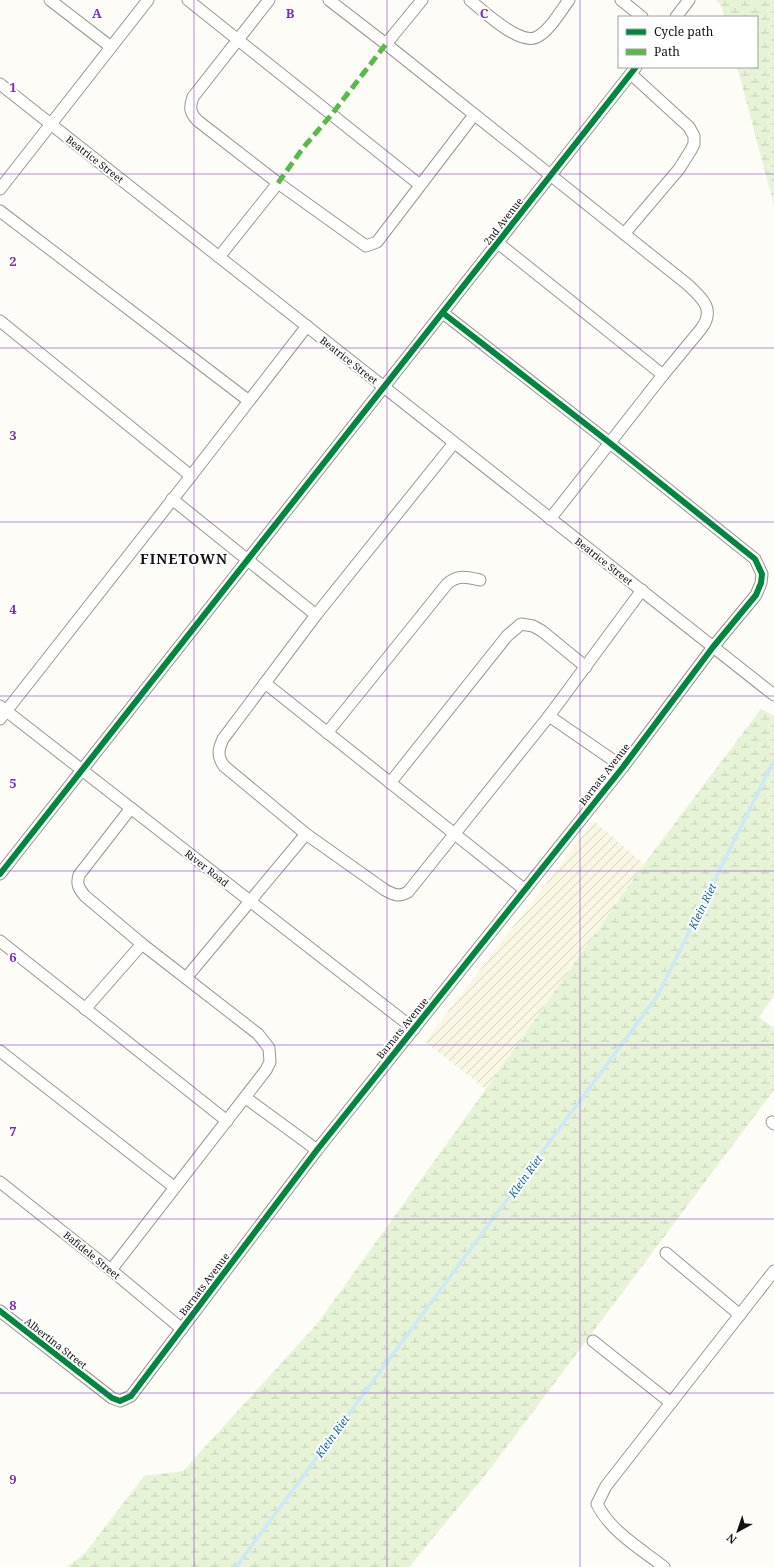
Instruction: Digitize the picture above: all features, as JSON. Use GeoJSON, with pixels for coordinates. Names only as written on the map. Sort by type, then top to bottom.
{"type":"FeatureCollection","features":[{"type":"Feature","properties":{"kind":"street"},"geometry":{"type":"LineString","coordinates":[[50,0],[111,47]]}},
{"type":"Feature","properties":{"kind":"street"},"geometry":{"type":"LineString","coordinates":[[0,189],[148,0]]}},
{"type":"Feature","properties":{"kind":"street"},"geometry":{"type":"LineString","coordinates":[[188,0],[420,185]]}},
{"type":"Feature","properties":{"kind":"street"},"geometry":{"type":"LineString","coordinates":[[269,0],[193,97],[190,106],[191,113],[203,125],[278,183],[366,246],[377,242],[474,114]]}},
{"type":"Feature","properties":{"kind":"street"},"geometry":{"type":"LineString","coordinates":[[329,0],[687,284],[704,300],[708,314],[706,322],[550,518]]}},
{"type":"Feature","properties":{"kind":"street"},"geometry":{"type":"LineString","coordinates":[[386,44],[422,0]]}},
{"type":"Feature","properties":{"kind":"street"},"geometry":{"type":"LineString","coordinates":[[470,0],[512,33],[526,39],[532,39],[543,32],[569,0]]}},
{"type":"Feature","properties":{"kind":"street"},"geometry":{"type":"LineString","coordinates":[[621,0],[641,16]]}},
{"type":"Feature","properties":{"kind":"street"},"geometry":{"type":"LineString","coordinates":[[677,16],[689,0]]}},
{"type":"Feature","properties":{"kind":"street"},"geometry":{"type":"LineString","coordinates":[[624,234],[679,169],[694,144],[694,136],[689,127],[634,71]]}},
{"type":"Feature","properties":{"kind":"street","name":"2nd Avenue"},"geometry":{"type":"LineString","coordinates":[[0,874],[634,71]]}},
{"type":"Feature","properties":{"kind":"street","name":"Beatrice Street"},"geometry":{"type":"LineString","coordinates":[[0,84],[774,695]]}},
{"type":"Feature","properties":{"kind":"street"},"geometry":{"type":"LineString","coordinates":[[219,257],[278,183]]}},
{"type":"Feature","properties":{"kind":"street"},"geometry":{"type":"LineString","coordinates":[[0,211],[248,401]]}},
{"type":"Feature","properties":{"kind":"street"},"geometry":{"type":"LineString","coordinates":[[498,243],[663,375]]}},
{"type":"Feature","properties":{"kind":"street","name":"Barnats Avenue"},"geometry":{"type":"LineString","coordinates":[[100,1391],[120,1401],[131,1396],[317,1150],[623,766],[713,647],[756,595],[761,583],[762,574],[755,560],[610,443],[443,313]]}},
{"type":"Feature","properties":{"kind":"street"},"geometry":{"type":"LineString","coordinates":[[0,321],[191,476]]}},
{"type":"Feature","properties":{"kind":"street"},"geometry":{"type":"LineString","coordinates":[[2,712],[191,476],[307,326]]}},
{"type":"Feature","properties":{"kind":"street"},"geometry":{"type":"LineString","coordinates":[[454,443],[316,615],[223,739],[219,748],[218,755],[224,766],[306,834],[374,883],[395,895],[401,896],[408,892],[549,716],[642,590]]}},
{"type":"Feature","properties":{"kind":"street"},"geometry":{"type":"LineString","coordinates":[[172,499],[316,615]]}},
{"type":"Feature","properties":{"kind":"street"},"geometry":{"type":"LineString","coordinates":[[327,733],[447,584],[459,576],[480,580]]}},
{"type":"Feature","properties":{"kind":"street"},"geometry":{"type":"LineString","coordinates":[[390,783],[508,636],[521,624],[533,626],[542,631],[586,667]]}},
{"type":"Feature","properties":{"kind":"street"},"geometry":{"type":"LineString","coordinates":[[265,683],[525,890]]}},
{"type":"Feature","properties":{"kind":"street","name":"River Road"},"geometry":{"type":"LineString","coordinates":[[2,712],[82,770],[414,1029]]}},
{"type":"Feature","properties":{"kind":"street"},"geometry":{"type":"LineString","coordinates":[[549,716],[623,766]]}},
{"type":"Feature","properties":{"kind":"street"},"geometry":{"type":"LineString","coordinates":[[111,1270],[174,1187],[246,1098],[270,1062],[269,1048],[258,1034],[142,944],[85,896],[78,885],[79,875],[131,808]]}},
{"type":"Feature","properties":{"kind":"street"},"geometry":{"type":"LineString","coordinates":[[186,978],[306,834]]}},
{"type":"Feature","properties":{"kind":"street"},"geometry":{"type":"LineString","coordinates":[[0,941],[227,1121]]}},
{"type":"Feature","properties":{"kind":"street"},"geometry":{"type":"LineString","coordinates":[[85,1009],[142,944]]}},
{"type":"Feature","properties":{"kind":"street"},"geometry":{"type":"LineString","coordinates":[[0,1051],[174,1187]]}},
{"type":"Feature","properties":{"kind":"street"},"geometry":{"type":"LineString","coordinates":[[246,1098],[317,1150]]}},
{"type":"Feature","properties":{"kind":"street","name":"Bafidele Street"},"geometry":{"type":"LineString","coordinates":[[0,1182],[111,1270],[182,1329]]}},
{"type":"Feature","properties":{"kind":"street"},"geometry":{"type":"LineString","coordinates":[[666,1253],[740,1315]]}},
{"type":"Feature","properties":{"kind":"street"},"geometry":{"type":"LineString","coordinates":[[664,1567],[616,1529],[605,1517],[597,1504],[606,1486],[774,1271]]}},
{"type":"Feature","properties":{"kind":"street","name":"Albertina Street"},"geometry":{"type":"LineString","coordinates":[[0,1311],[100,1391]]}},
{"type":"Feature","properties":{"kind":"street"},"geometry":{"type":"LineString","coordinates":[[593,1341],[671,1403]]}},
{"type":"Feature","properties":{"kind":"shaded area"},"geometry":{"type":"Polygon","coordinates":[[[594,821],[644,864],[486,1089],[425,1042],[594,821]]]}},
{"type":"Feature","properties":{"kind":"green space"},"geometry":{"type":"Polygon","coordinates":[[[716,0],[774,0],[774,205],[737,68],[758,68],[758,16],[724,16],[721,5],[716,0]]]}},
{"type":"Feature","properties":{"kind":"green space"},"geometry":{"type":"Polygon","coordinates":[[[761,709],[774,716],[774,996],[759,1017],[774,1028],[774,1090],[491,1468],[409,1567],[67,1567],[85,1553],[144,1476],[183,1471],[317,1324],[486,1089],[644,864],[761,709]]]}},
{"type":"Feature","properties":{"kind":"waterway","name":"Klein Riet"},"geometry":{"type":"LineString","coordinates":[[236,1567],[658,995],[774,760]]}},
{"type":"Feature","properties":{"kind":"marked path"},"geometry":{"type":"LineString","coordinates":[[278,183],[303,148],[332,114],[386,44]]}},
{"type":"Feature","properties":{"kind":"cycle path"},"geometry":{"type":"LineString","coordinates":[[0,874],[635,68]]}},
{"type":"Feature","properties":{"kind":"cycle path"},"geometry":{"type":"LineString","coordinates":[[0,1311],[112,1398],[120,1401],[131,1396],[317,1150],[623,767],[713,647],[756,595],[761,583],[762,574],[755,559],[610,443],[443,313]]}},
{"type":"Feature","properties":{"kind":"district","name":"FINETOWN"},"geometry":{"type":"Point","coordinates":[184,558]}}]}
